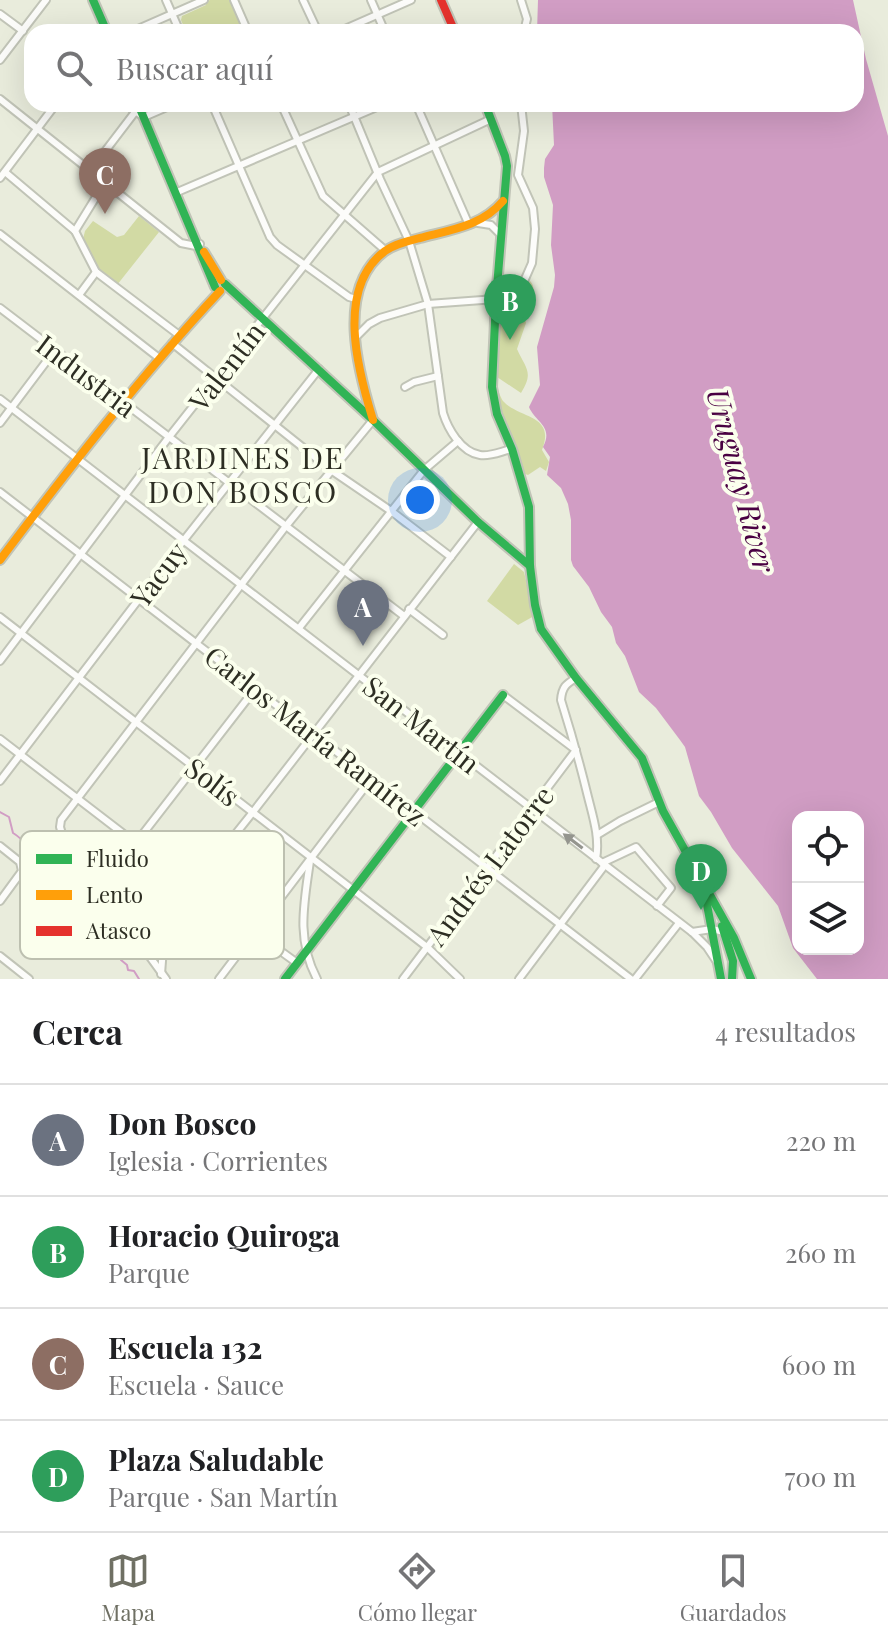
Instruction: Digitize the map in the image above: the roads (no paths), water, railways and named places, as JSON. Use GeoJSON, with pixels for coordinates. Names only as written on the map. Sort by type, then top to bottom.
{"type":"FeatureCollection","features":[{"type":"Feature","properties":{"kind":"street"},"geometry":{"type":"LineString","coordinates":[[28,24],[46,0]]}},
{"type":"Feature","properties":{"kind":"street"},"geometry":{"type":"LineString","coordinates":[[93,0],[104,24]]}},
{"type":"Feature","properties":{"kind":"street"},"geometry":{"type":"LineString","coordinates":[[166,0],[176,24]]}},
{"type":"Feature","properties":{"kind":"street"},"geometry":{"type":"LineString","coordinates":[[149,24],[204,0]]}},
{"type":"Feature","properties":{"kind":"street"},"geometry":{"type":"LineString","coordinates":[[234,0],[244,24]]}},
{"type":"Feature","properties":{"kind":"street"},"geometry":{"type":"LineString","coordinates":[[303,0],[314,24]]}},
{"type":"Feature","properties":{"kind":"street"},"geometry":{"type":"LineString","coordinates":[[371,0],[382,24]]}},
{"type":"Feature","properties":{"kind":"street"},"geometry":{"type":"LineString","coordinates":[[357,24],[411,0]]}},
{"type":"Feature","properties":{"kind":"street"},"geometry":{"type":"LineString","coordinates":[[441,0],[452,24]]}},
{"type":"Feature","properties":{"kind":"street"},"geometry":{"type":"LineString","coordinates":[[521,0],[526,24]]}},
{"type":"Feature","properties":{"kind":"street"},"geometry":{"type":"LineString","coordinates":[[0,14],[23,31],[0,60]]}},
{"type":"Feature","properties":{"kind":"street"},"geometry":{"type":"LineString","coordinates":[[0,99],[181,243],[198,245]]}},
{"type":"Feature","properties":{"kind":"street"},"geometry":{"type":"LineString","coordinates":[[50,112],[2,175],[75,231],[96,272],[179,335]]}},
{"type":"Feature","properties":{"kind":"street"},"geometry":{"type":"LineString","coordinates":[[90,171],[133,112]]}},
{"type":"Feature","properties":{"kind":"street"},"geometry":{"type":"LineString","coordinates":[[140,112],[198,245],[220,286],[233,292],[319,369],[478,522],[530,566]]}},
{"type":"Feature","properties":{"kind":"street"},"geometry":{"type":"LineString","coordinates":[[144,117],[156,112]]}},
{"type":"Feature","properties":{"kind":"street"},"geometry":{"type":"LineString","coordinates":[[215,112],[270,237],[349,297],[356,299]]}},
{"type":"Feature","properties":{"kind":"street"},"geometry":{"type":"LineString","coordinates":[[285,112],[319,191],[386,251]]}},
{"type":"Feature","properties":{"kind":"street"},"geometry":{"type":"LineString","coordinates":[[353,112],[409,241],[428,304],[446,423],[458,441],[473,453],[479,455],[512,449]]}},
{"type":"Feature","properties":{"kind":"street"},"geometry":{"type":"LineString","coordinates":[[176,195],[366,112]]}},
{"type":"Feature","properties":{"kind":"street"},"geometry":{"type":"LineString","coordinates":[[419,112],[433,146],[474,224]]}},
{"type":"Feature","properties":{"kind":"street"},"geometry":{"type":"LineString","coordinates":[[488,112],[507,166],[496,299],[493,400],[529,507],[530,566],[541,629],[576,678],[642,758],[659,802],[724,932],[733,961],[732,979]]}},
{"type":"Feature","properties":{"kind":"street"},"geometry":{"type":"LineString","coordinates":[[495,320],[525,279],[532,263],[533,208],[518,175],[524,131],[522,112]]}},
{"type":"Feature","properties":{"kind":"street","name":"Valentín"},"geometry":{"type":"LineString","coordinates":[[0,661],[169,437],[378,172],[491,119]]}},
{"type":"Feature","properties":{"kind":"street"},"geometry":{"type":"LineString","coordinates":[[75,231],[99,192],[98,177]]}},
{"type":"Feature","properties":{"kind":"street"},"geometry":{"type":"LineString","coordinates":[[474,224],[499,207],[505,197]]}},
{"type":"Feature","properties":{"kind":"street"},"geometry":{"type":"LineString","coordinates":[[373,420],[362,381],[354,311],[367,273],[386,251],[409,241],[474,224],[491,225],[501,235]]}},
{"type":"Feature","properties":{"kind":"street"},"geometry":{"type":"LineString","coordinates":[[0,234],[159,358]]}},
{"type":"Feature","properties":{"kind":"street"},"geometry":{"type":"LineString","coordinates":[[79,295],[96,272]]}},
{"type":"Feature","properties":{"kind":"street"},"geometry":{"type":"LineString","coordinates":[[0,560],[77,458],[159,358],[210,302],[220,286]]}},
{"type":"Feature","properties":{"kind":"street"},"geometry":{"type":"LineString","coordinates":[[356,337],[380,318],[428,304],[496,299]]}},
{"type":"Feature","properties":{"kind":"street","name":"Industria"},"geometry":{"type":"LineString","coordinates":[[0,308],[404,616]]}},
{"type":"Feature","properties":{"kind":"street"},"geometry":{"type":"LineString","coordinates":[[172,343],[331,470],[451,557]]}},
{"type":"Feature","properties":{"kind":"street"},"geometry":{"type":"LineString","coordinates":[[0,423],[55,350]]}},
{"type":"Feature","properties":{"kind":"street","name":"Yacuy"},"geometry":{"type":"LineString","coordinates":[[0,781],[319,369]]}},
{"type":"Feature","properties":{"kind":"street"},"geometry":{"type":"LineString","coordinates":[[405,387],[438,376]]}},
{"type":"Feature","properties":{"kind":"street"},"geometry":{"type":"LineString","coordinates":[[346,395],[354,393],[362,381]]}},
{"type":"Feature","properties":{"kind":"street","name":"San Martín"},"geometry":{"type":"LineString","coordinates":[[0,399],[692,932],[720,966]]}},
{"type":"Feature","properties":{"kind":"street"},"geometry":{"type":"LineString","coordinates":[[61,831],[61,820],[77,798],[286,526],[373,420]]}},
{"type":"Feature","properties":{"kind":"street"},"geometry":{"type":"LineString","coordinates":[[299,628],[424,470],[458,441]]}},
{"type":"Feature","properties":{"kind":"street","name":"Carlos María Ramírez"},"geometry":{"type":"LineString","coordinates":[[0,492],[633,979]]}},
{"type":"Feature","properties":{"kind":"street"},"geometry":{"type":"LineString","coordinates":[[238,831],[478,522]]}},
{"type":"Feature","properties":{"kind":"street"},"geometry":{"type":"LineString","coordinates":[[409,609],[443,635]]}},
{"type":"Feature","properties":{"kind":"street","name":"Solís"},"geometry":{"type":"LineString","coordinates":[[0,617],[277,831]]}},
{"type":"Feature","properties":{"kind":"street"},"geometry":{"type":"LineString","coordinates":[[576,678],[565,685],[561,700],[597,835],[601,862]]}},
{"type":"Feature","properties":{"kind":"street"},"geometry":{"type":"LineString","coordinates":[[145,831],[255,689]]}},
{"type":"Feature","properties":{"kind":"street"},"geometry":{"type":"LineString","coordinates":[[285,979],[503,695],[576,750]]}},
{"type":"Feature","properties":{"kind":"street"},"geometry":{"type":"LineString","coordinates":[[553,732],[563,730],[567,719]]}},
{"type":"Feature","properties":{"kind":"street"},"geometry":{"type":"LineString","coordinates":[[0,739],[121,831]]}},
{"type":"Feature","properties":{"kind":"street","name":"Andrés Latorre"},"geometry":{"type":"LineString","coordinates":[[403,979],[576,750]]}},
{"type":"Feature","properties":{"kind":"street"},"geometry":{"type":"LineString","coordinates":[[284,893],[371,779]]}},
{"type":"Feature","properties":{"kind":"street"},"geometry":{"type":"LineString","coordinates":[[597,835],[659,802]]}},
{"type":"Feature","properties":{"kind":"street","name":"Solís"},"geometry":{"type":"LineString","coordinates":[[284,837],[427,947],[460,979]]}},
{"type":"Feature","properties":{"kind":"street"},"geometry":{"type":"LineString","coordinates":[[0,846],[20,862]]}},
{"type":"Feature","properties":{"kind":"street"},"geometry":{"type":"LineString","coordinates":[[519,979],[601,862],[636,847],[671,888],[657,906]]}},
{"type":"Feature","properties":{"kind":"street"},"geometry":{"type":"LineString","coordinates":[[311,858],[303,935],[317,979]]}},
{"type":"Feature","properties":{"kind":"street"},"geometry":{"type":"LineString","coordinates":[[0,901],[20,874]]}},
{"type":"Feature","properties":{"kind":"street"},"geometry":{"type":"LineString","coordinates":[[707,947],[712,907]]}},
{"type":"Feature","properties":{"kind":"street"},"geometry":{"type":"LineString","coordinates":[[712,907],[734,938],[751,979]]}},
{"type":"Feature","properties":{"kind":"street"},"geometry":{"type":"LineString","coordinates":[[633,979],[679,923]]}},
{"type":"Feature","properties":{"kind":"street"},"geometry":{"type":"LineString","coordinates":[[710,930],[721,979]]}},
{"type":"Feature","properties":{"kind":"street"},"geometry":{"type":"LineString","coordinates":[[692,932],[724,932],[734,938]]}},
{"type":"Feature","properties":{"kind":"street"},"geometry":{"type":"LineString","coordinates":[[284,953],[297,963]]}},
{"type":"Feature","properties":{"kind":"street"},"geometry":{"type":"LineString","coordinates":[[0,956],[29,979]]}},
{"type":"Feature","properties":{"kind":"street"},"geometry":{"type":"LineString","coordinates":[[151,959],[164,976]]}},
{"type":"Feature","properties":{"kind":"street"},"geometry":{"type":"LineString","coordinates":[[219,979],[234,959]]}},
{"type":"Feature","properties":{"kind":"water"},"geometry":{"type":"Polygon","coordinates":[[[538,0],[853,0],[858,24],[537,24],[538,0]]]}},
{"type":"Feature","properties":{"kind":"water","name":"Uruguay River"},"geometry":{"type":"Polygon","coordinates":[[[864,50],[888,136],[888,979],[817,979],[798,955],[864,955],[864,811],[792,811],[792,945],[778,906],[732,848],[699,796],[685,747],[656,708],[639,692],[625,656],[616,643],[612,627],[573,566],[568,504],[561,488],[547,475],[550,457],[543,447],[545,429],[529,407],[540,385],[537,347],[555,275],[551,245],[553,205],[544,177],[545,159],[554,145],[552,112],[864,112],[864,50]]]}},
{"type":"Feature","properties":{"kind":"waterway"},"geometry":{"type":"LineString","coordinates":[[0,812],[9,817],[13,833],[20,839]]}},
{"type":"Feature","properties":{"kind":"waterway"},"geometry":{"type":"LineString","coordinates":[[121,959],[139,979]]}},
{"type":"Feature","properties":{"kind":"place","name":"Escuela 132"},"geometry":{"type":"Point","coordinates":[105,214]}},
{"type":"Feature","properties":{"kind":"place","name":"Horacio Quiroga"},"geometry":{"type":"Point","coordinates":[510,340]}},
{"type":"Feature","properties":{"kind":"place","name":"Don Bosco"},"geometry":{"type":"Point","coordinates":[363,646]}},
{"type":"Feature","properties":{"kind":"place","name":"Plaza Saludable"},"geometry":{"type":"Point","coordinates":[701,910]}},
{"type":"Feature","properties":{"kind":"district","name":"JARDINES DE DON BOSCO"},"geometry":{"type":"Point","coordinates":[243,474]}}]}
